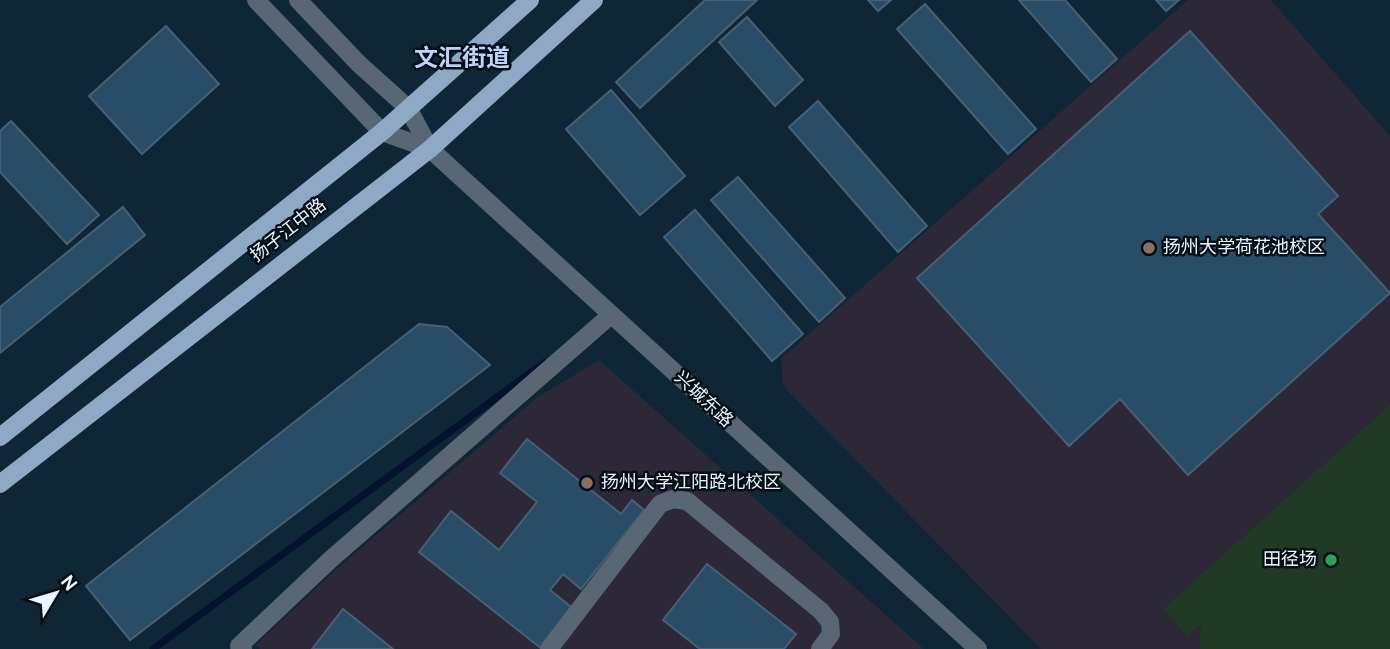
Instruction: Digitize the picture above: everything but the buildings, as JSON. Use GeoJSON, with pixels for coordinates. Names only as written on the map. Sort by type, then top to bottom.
{"type":"FeatureCollection","features":[{"type":"Feature","properties":{"kind":"main road","name":"扬子江中路"},"geometry":{"type":"LineString","coordinates":[[0,437],[382,132],[530,0]]}},
{"type":"Feature","properties":{"kind":"main road","name":"扬子江中路"},"geometry":{"type":"LineString","coordinates":[[0,484],[429,149],[594,0]]}},
{"type":"Feature","properties":{"kind":"street","name":"兴城东路"},"geometry":{"type":"LineString","coordinates":[[256,0],[382,132],[429,149]]}},
{"type":"Feature","properties":{"kind":"street","name":"兴城东路"},"geometry":{"type":"LineString","coordinates":[[298,0],[359,64],[408,108],[429,149],[978,649]]}},
{"type":"Feature","properties":{"kind":"street"},"geometry":{"type":"LineString","coordinates":[[243,649],[239,646],[330,560],[611,315]]}},
{"type":"Feature","properties":{"kind":"street"},"geometry":{"type":"LineString","coordinates":[[549,649],[660,505],[673,499],[687,501],[821,611],[830,622],[831,634],[820,649]]}},
{"type":"Feature","properties":{"kind":"shaded area","name":"扬州大学荷花池校区"},"geometry":{"type":"Polygon","coordinates":[[[1188,0],[1271,0],[1390,136],[1390,649],[1041,649],[783,386],[781,359],[1188,0]]]}},
{"type":"Feature","properties":{"kind":"shaded area","name":"扬州大学江阳路北校区"},"geometry":{"type":"Polygon","coordinates":[[[599,360],[924,649],[260,649],[255,645],[338,568],[538,397],[599,360]]]}},
{"type":"Feature","properties":{"kind":"green space","name":"田径场"},"geometry":{"type":"Polygon","coordinates":[[[1390,405],[1390,649],[1200,649],[1201,623],[1187,636],[1163,609],[1390,405]]]}},
{"type":"Feature","properties":{"kind":"waterway"},"geometry":{"type":"LineString","coordinates":[[153,649],[545,362]]}},
{"type":"Feature","properties":{"kind":"place","name":"扬州大学荷花池校区"},"geometry":{"type":"Point","coordinates":[1149,248]}},
{"type":"Feature","properties":{"kind":"place","name":"扬州大学江阳路北校区"},"geometry":{"type":"Point","coordinates":[587,483]}},
{"type":"Feature","properties":{"kind":"place","name":"田径场"},"geometry":{"type":"Point","coordinates":[1331,560]}},
{"type":"Feature","properties":{"kind":"district","name":"文汇街道"},"geometry":{"type":"Point","coordinates":[462,60]}}]}
